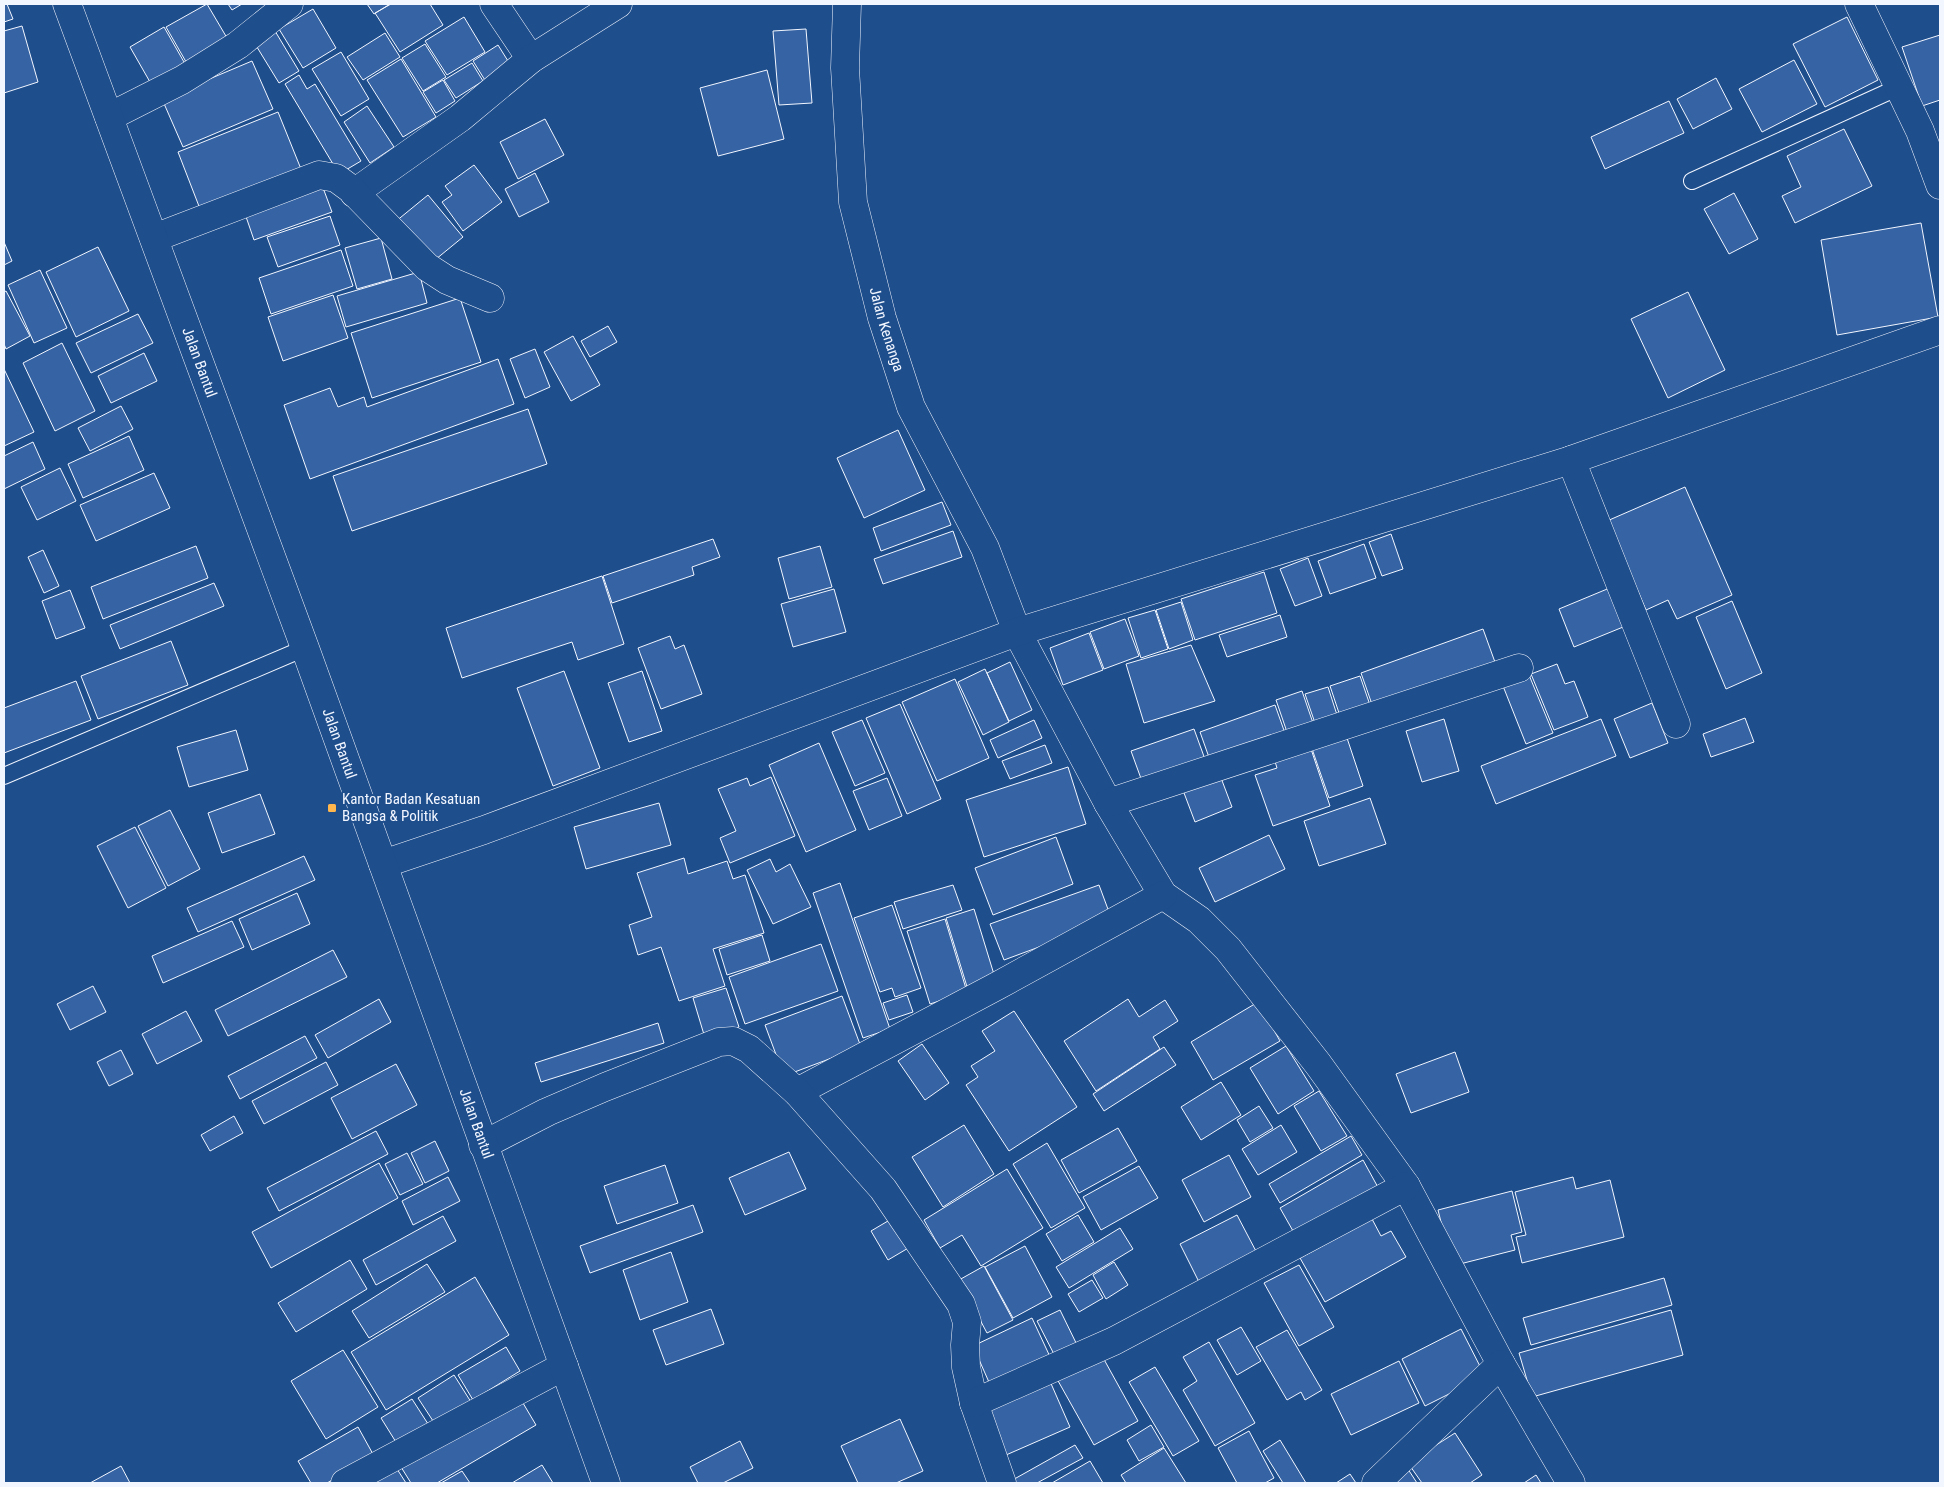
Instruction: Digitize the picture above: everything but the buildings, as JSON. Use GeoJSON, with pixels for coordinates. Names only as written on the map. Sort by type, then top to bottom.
{"type":"FeatureCollection","features":[{"type":"Feature","properties":{"kind":"street","name":"Jalan Bantul"},"geometry":{"type":"LineString","coordinates":[[67,4],[305,648],[606,1483]]}},
{"type":"Feature","properties":{"kind":"street"},"geometry":{"type":"LineString","coordinates":[[109,117],[182,80],[238,45],[289,4]]}},
{"type":"Feature","properties":{"kind":"street"},"geometry":{"type":"LineString","coordinates":[[494,4],[531,58]]}},
{"type":"Feature","properties":{"kind":"street"},"geometry":{"type":"LineString","coordinates":[[354,193],[460,118],[531,58],[618,4]]}},
{"type":"Feature","properties":{"kind":"street","name":"Jalan Kenanga"},"geometry":{"type":"LineString","coordinates":[[847,4],[844,68],[853,202],[882,318],[911,406],[985,548],[1017,632],[1108,803],[1163,895]]}},
{"type":"Feature","properties":{"kind":"street"},"geometry":{"type":"LineString","coordinates":[[1859,4],[1920,131],[1940,185]]}},
{"type":"Feature","properties":{"kind":"street"},"geometry":{"type":"LineString","coordinates":[[154,238],[319,175],[336,178],[354,193],[427,267],[447,280],[490,298]]}},
{"type":"Feature","properties":{"kind":"street"},"geometry":{"type":"LineString","coordinates":[[383,864],[484,830],[1017,632],[1571,460],[1940,330]]}},
{"type":"Feature","properties":{"kind":"street"},"geometry":{"type":"LineString","coordinates":[[1571,460],[1676,724]]}},
{"type":"Feature","properties":{"kind":"street"},"geometry":{"type":"LineString","coordinates":[[1108,803],[1519,668]]}},
{"type":"Feature","properties":{"kind":"street"},"geometry":{"type":"LineString","coordinates":[[797,1092],[1163,895],[1199,920],[1228,949],[1318,1064],[1406,1186],[1501,1364],[1571,1483]]}},
{"type":"Feature","properties":{"kind":"street"},"geometry":{"type":"LineString","coordinates":[[483,1144],[547,1112],[719,1042],[733,1042],[749,1050],[797,1092],[883,1189],[961,1304],[967,1322],[966,1367],[974,1402],[1002,1483]]}},
{"type":"Feature","properties":{"kind":"street"},"geometry":{"type":"LineString","coordinates":[[974,1402],[1114,1341],[1406,1186]]}},
{"type":"Feature","properties":{"kind":"street"},"geometry":{"type":"LineString","coordinates":[[1376,1483],[1501,1364]]}},
{"type":"Feature","properties":{"kind":"street"},"geometry":{"type":"LineString","coordinates":[[345,1483],[564,1366]]}},
{"type":"Feature","properties":{"kind":"lane"},"geometry":{"type":"LineString","coordinates":[[1692,181],[1899,87]]}},
{"type":"Feature","properties":{"kind":"lane"},"geometry":{"type":"LineString","coordinates":[[4,776],[305,648]]}},
{"type":"Feature","properties":{"kind":"place","name":"Kantor Badan Kesatuan Bangsa & Politik"},"geometry":{"type":"Point","coordinates":[332,808]}}]}
